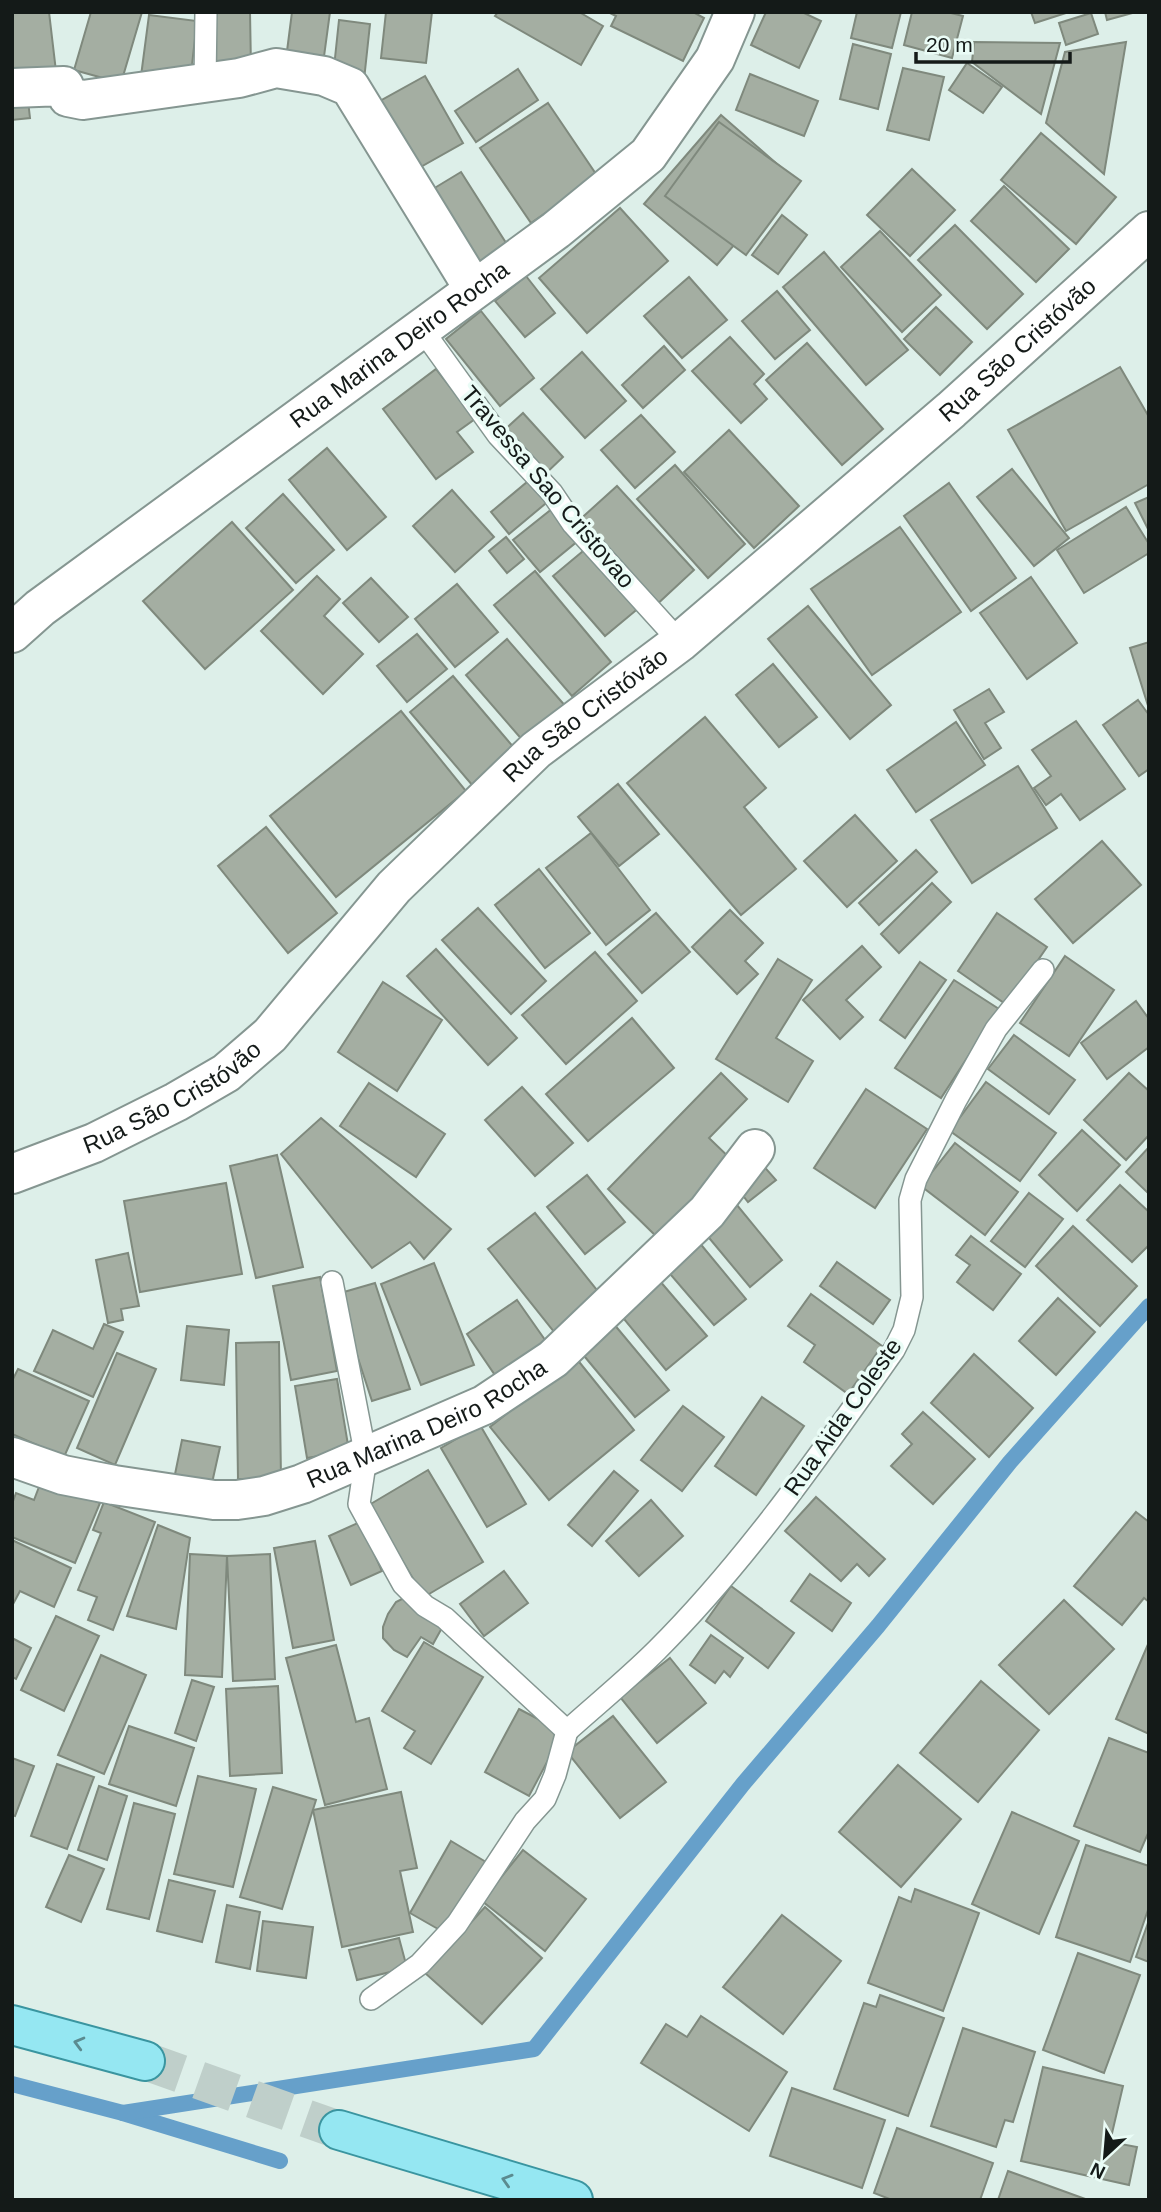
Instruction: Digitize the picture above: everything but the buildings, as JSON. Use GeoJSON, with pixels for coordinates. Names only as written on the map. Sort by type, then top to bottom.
{"type":"FeatureCollection","features":[{"type":"Feature","properties":{"kind":"main road"},"geometry":{"type":"LineString","coordinates":[[12,2025],[145,2061]]}},
{"type":"Feature","properties":{"kind":"main road"},"geometry":{"type":"LineString","coordinates":[[339,2130],[572,2200]]}},
{"type":"Feature","properties":{"kind":"street","name":"Rua Marina Deiro Rocha"},"geometry":{"type":"LineString","coordinates":[[12,632],[40,608],[556,230],[648,155],[715,59],[735,12]]}},
{"type":"Feature","properties":{"kind":"street"},"geometry":{"type":"LineString","coordinates":[[12,88],[64,86],[68,97],[83,100],[239,78],[276,68],[324,76],[350,86],[474,289]]}},
{"type":"Feature","properties":{"kind":"street","name":"Rua São Cristóvão"},"geometry":{"type":"LineString","coordinates":[[12,1174],[94,1143],[176,1102],[226,1073],[270,1035],[394,887],[536,750],[680,642],[951,410],[1149,231]]}},
{"type":"Feature","properties":{"kind":"street","name":"Rua Marina Deiro Rocha"},"geometry":{"type":"LineString","coordinates":[[12,1457],[63,1475],[214,1500],[264,1496],[302,1484],[484,1405],[552,1359],[707,1212],[755,1149]]}},
{"type":"Feature","properties":{"kind":"lane"},"geometry":{"type":"LineString","coordinates":[[205,83],[206,12]]}},
{"type":"Feature","properties":{"kind":"lane","name":"Travessa Sao Cristovao"},"geometry":{"type":"LineString","coordinates":[[421,328],[498,435],[552,493],[573,524],[680,642]]}},
{"type":"Feature","properties":{"kind":"lane","name":"Rua Aida Coleste"},"geometry":{"type":"LineString","coordinates":[[567,1731],[658,1650],[714,1587],[798,1484],[894,1350],[904,1330],[912,1297],[910,1200],[916,1179],[996,1029],[1043,970]]}},
{"type":"Feature","properties":{"kind":"lane"},"geometry":{"type":"LineString","coordinates":[[332,1282],[366,1457],[359,1504],[403,1584],[567,1731],[555,1775],[545,1799],[525,1821],[457,1924],[420,1964],[372,1999]]}},
{"type":"Feature","properties":{"kind":"waterway"},"geometry":{"type":"LineString","coordinates":[[123,2113],[534,2049],[743,1784],[878,1626],[1010,1462],[1149,1306]]}},
{"type":"Feature","properties":{"kind":"waterway"},"geometry":{"type":"LineString","coordinates":[[12,2084],[123,2113],[280,2161]]}},
{"type":"Feature","properties":{"kind":"tunnel"},"geometry":{"type":"LineString","coordinates":[[145,2061],[339,2130]]}}]}
